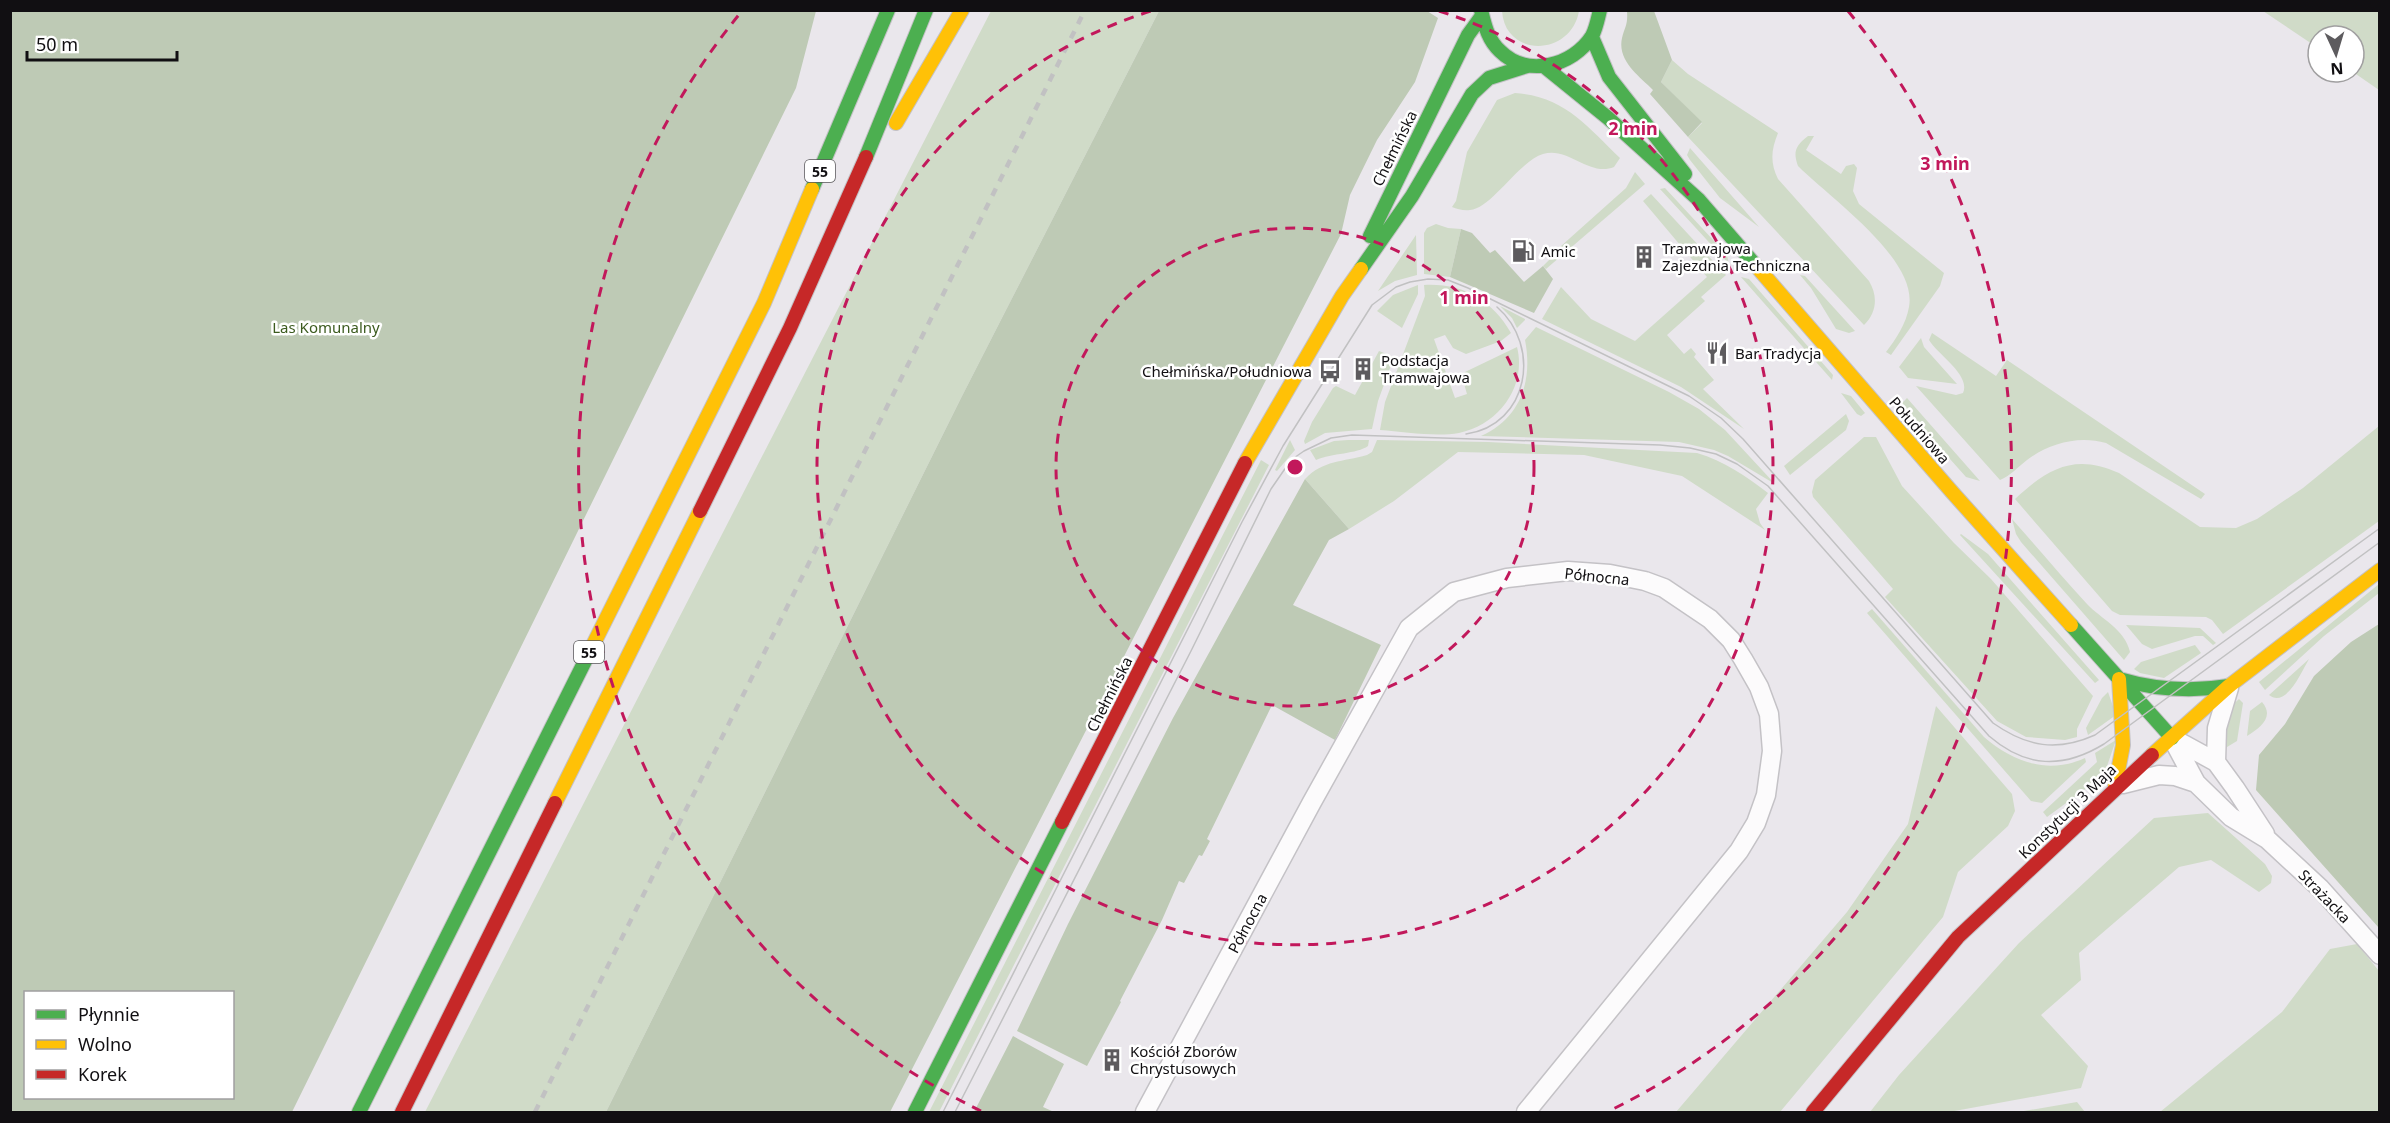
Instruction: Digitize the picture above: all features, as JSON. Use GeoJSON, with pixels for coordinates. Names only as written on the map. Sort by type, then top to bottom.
{"type":"FeatureCollection","features":[{"type":"Feature","properties":{"kind":"main road","name":"55"},"geometry":{"type":"LineString","coordinates":[[359,1113],[764,303],[888,10]]}},
{"type":"Feature","properties":{"kind":"main road","name":"55"},"geometry":{"type":"LineString","coordinates":[[402,1113],[756,399],[850,196],[926,10]]}},
{"type":"Feature","properties":{"kind":"main road"},"geometry":{"type":"LineString","coordinates":[[850,196],[908,104],[962,10]]}},
{"type":"Feature","properties":{"kind":"main road"},"geometry":{"type":"LineString","coordinates":[[1481,14],[1489,37],[1502,53],[1527,66],[1545,67],[1572,58],[1584,49],[1599,22],[1600,10]]}},
{"type":"Feature","properties":{"kind":"main road","name":"Chełmińska"},"geometry":{"type":"LineString","coordinates":[[1342,296],[1437,95],[1481,14]]}},
{"type":"Feature","properties":{"kind":"main road","name":"Południowa"},"geometry":{"type":"LineString","coordinates":[[1592,37],[1608,77],[1678,163],[1700,200]]}},
{"type":"Feature","properties":{"kind":"main road","name":"Chełmińska"},"geometry":{"type":"LineString","coordinates":[[915,1113],[1248,457],[1342,296],[1412,196],[1472,94],[1489,78],[1527,66]]}},
{"type":"Feature","properties":{"kind":"main road","name":"Południowa"},"geometry":{"type":"LineString","coordinates":[[1545,67],[1600,111],[1700,200],[1945,483],[2172,738]]}},
{"type":"Feature","properties":{"kind":"main road","name":"Konstytucji 3 Maja"},"geometry":{"type":"LineString","coordinates":[[1813,1113],[1958,937],[2115,787],[2229,686],[2379,570]]}},
{"type":"Feature","properties":{"kind":"main road"},"geometry":{"type":"LineString","coordinates":[[2115,787],[2122,745],[2119,679],[2157,690],[2207,690],[2229,686]]}},
{"type":"Feature","properties":{"kind":"street","name":"Północna"},"geometry":{"type":"LineString","coordinates":[[1145,1113],[1312,802],[1409,628],[1454,592],[1508,578],[1568,571],[1610,574],[1645,581],[1671,592],[1710,619],[1731,640],[1759,687],[1769,714],[1772,751],[1770,773],[1756,823],[1739,851],[1526,1113]]}},
{"type":"Feature","properties":{"kind":"street"},"geometry":{"type":"LineString","coordinates":[[2216,762],[2217,728],[2229,686]]}},
{"type":"Feature","properties":{"kind":"street","name":"Strażacka"},"geometry":{"type":"LineString","coordinates":[[2172,738],[2216,762],[2267,838]]}},
{"type":"Feature","properties":{"kind":"street","name":"Strażacka"},"geometry":{"type":"LineString","coordinates":[[2172,738],[2196,783],[2231,817],[2267,838],[2320,888],[2379,955]]}},
{"type":"Feature","properties":{"kind":"street"},"geometry":{"type":"LineString","coordinates":[[2115,787],[2142,778],[2159,776],[2175,776],[2196,783]]}},
{"type":"Feature","properties":{"kind":"green space"},"geometry":{"type":"Polygon","coordinates":[[[1502,10],[1579,11],[1574,26],[1564,37],[1552,44],[1539,46],[1526,44],[1514,37],[1506,26],[1502,10]]]}},
{"type":"Feature","properties":{"kind":"green space","name":"Las Komunalny"},"geometry":{"type":"Polygon","coordinates":[[[10,11],[816,11],[796,88],[292,1112],[11,1112],[10,11]]]}},
{"type":"Feature","properties":{"kind":"green space"},"geometry":{"type":"Polygon","coordinates":[[[991,11],[1159,11],[961,398],[606,1112],[425,1112],[991,11]]]}},
{"type":"Feature","properties":{"kind":"green space"},"geometry":{"type":"Polygon","coordinates":[[[1159,11],[1427,11],[1438,18],[1415,82],[1377,140],[1350,195],[1341,234],[890,1112],[606,1112],[961,398],[1159,11]]]}},
{"type":"Feature","properties":{"kind":"green space"},"geometry":{"type":"Polygon","coordinates":[[[1627,11],[1654,11],[1672,60],[1661,82],[1702,122],[1688,137],[1650,94],[1653,90],[1626,61],[1621,46],[1627,23],[1627,11]]]}},
{"type":"Feature","properties":{"kind":"green space"},"geometry":{"type":"Polygon","coordinates":[[[2263,11],[2379,11],[2379,90],[2366,81],[2366,24],[2306,24],[2306,40],[2263,11]]]}},
{"type":"Feature","properties":{"kind":"green space"},"geometry":{"type":"Polygon","coordinates":[[[1672,60],[1688,74],[1778,133],[1772,156],[1778,179],[1872,287],[1875,298],[1874,309],[1864,325],[1688,137],[1702,123],[1661,82],[1672,60]]]}},
{"type":"Feature","properties":{"kind":"green space"},"geometry":{"type":"Polygon","coordinates":[[[1515,93],[1532,95],[1561,106],[1585,124],[1620,158],[1614,167],[1605,169],[1587,165],[1561,154],[1543,154],[1525,165],[1478,207],[1465,210],[1452,207],[1456,201],[1467,152],[1497,100],[1515,93]]]}},
{"type":"Feature","properties":{"kind":"green space"},"geometry":{"type":"Polygon","coordinates":[[[1808,136],[1814,136],[1806,150],[1841,174],[1846,166],[1854,164],[1857,168],[1853,191],[1859,204],[1944,273],[1940,286],[1891,355],[1886,352],[1900,331],[1908,313],[1908,288],[1900,269],[1869,230],[1798,166],[1796,150],[1808,136]]]}},
{"type":"Feature","properties":{"kind":"green space"},"geometry":{"type":"Polygon","coordinates":[[[1690,148],[1759,227],[1720,198],[1687,155],[1690,148]]]}},
{"type":"Feature","properties":{"kind":"green space"},"geometry":{"type":"Polygon","coordinates":[[[1635,172],[1645,184],[1546,269],[1543,266],[1552,257],[1551,255],[1626,188],[1635,172]]]}},
{"type":"Feature","properties":{"kind":"green space"},"geometry":{"type":"Polygon","coordinates":[[[1665,188],[1727,255],[1729,264],[1660,189],[1665,188]]]}},
{"type":"Feature","properties":{"kind":"green space"},"geometry":{"type":"Polygon","coordinates":[[[1651,194],[1726,275],[1701,297],[1705,301],[1667,335],[1684,354],[1691,348],[1696,354],[1694,357],[1714,380],[1703,389],[1744,429],[1681,387],[1542,319],[1561,287],[1591,319],[1635,341],[1707,277],[1643,201],[1651,194]]]}},
{"type":"Feature","properties":{"kind":"green space"},"geometry":{"type":"Polygon","coordinates":[[[1436,224],[1461,229],[1450,277],[1424,274],[1424,233],[1427,228],[1436,224]]]}},
{"type":"Feature","properties":{"kind":"green space"},"geometry":{"type":"Polygon","coordinates":[[[1461,229],[1472,233],[1490,253],[1495,250],[1524,282],[1543,266],[1553,279],[1534,313],[1450,277],[1461,229]]]}},
{"type":"Feature","properties":{"kind":"green space"},"geometry":{"type":"Polygon","coordinates":[[[1416,235],[1417,275],[1395,281],[1378,291],[1416,235]]]}},
{"type":"Feature","properties":{"kind":"green space"},"geometry":{"type":"Polygon","coordinates":[[[1800,275],[1805,276],[1855,331],[1849,333],[1836,329],[1811,288],[1800,275]]]}},
{"type":"Feature","properties":{"kind":"green space"},"geometry":{"type":"Polygon","coordinates":[[[1741,277],[1749,279],[1833,375],[1832,380],[1741,277]]]}},
{"type":"Feature","properties":{"kind":"green space"},"geometry":{"type":"Polygon","coordinates":[[[1418,285],[1418,294],[1402,328],[1377,311],[1393,295],[1418,285]]]}},
{"type":"Feature","properties":{"kind":"green space"},"geometry":{"type":"Polygon","coordinates":[[[1424,285],[1451,287],[1475,296],[1495,311],[1511,333],[1501,341],[1466,354],[1453,348],[1445,335],[1434,339],[1455,398],[1467,394],[1462,377],[1465,372],[1517,347],[1518,376],[1514,389],[1498,413],[1473,429],[1450,434],[1380,430],[1385,402],[1425,296],[1424,285]]]}},
{"type":"Feature","properties":{"kind":"green space"},"geometry":{"type":"Polygon","coordinates":[[[1500,306],[1525,320],[1517,328],[1512,318],[1500,306]]]}},
{"type":"Feature","properties":{"kind":"green space"},"geometry":{"type":"Polygon","coordinates":[[[1536,327],[1699,409],[1725,430],[1775,484],[1728,456],[1714,450],[1679,442],[1481,436],[1506,419],[1515,408],[1525,383],[1527,355],[1525,340],[1536,327]]]}},
{"type":"Feature","properties":{"kind":"green space"},"geometry":{"type":"Polygon","coordinates":[[[1932,333],[1996,376],[2007,360],[2205,494],[2201,499],[2106,443],[2085,440],[2065,442],[2045,449],[2000,480],[1916,386],[1956,395],[1963,393],[1964,386],[1958,372],[1929,340],[1932,333]]]}},
{"type":"Feature","properties":{"kind":"green space"},"geometry":{"type":"Polygon","coordinates":[[[1921,338],[1924,347],[1957,384],[1908,378],[1899,367],[1921,338]]]}},
{"type":"Feature","properties":{"kind":"green space"},"geometry":{"type":"Polygon","coordinates":[[[1379,351],[1394,357],[1378,401],[1372,429],[1325,433],[1305,444],[1304,441],[1312,422],[1333,388],[1336,386],[1355,395],[1379,351]]]}},
{"type":"Feature","properties":{"kind":"green space"},"geometry":{"type":"Polygon","coordinates":[[[1841,393],[1851,396],[1865,413],[1861,416],[1857,414],[1841,393]]]}},
{"type":"Feature","properties":{"kind":"green space"},"geometry":{"type":"Polygon","coordinates":[[[1907,398],[1980,481],[1966,477],[1901,404],[1907,398]]]}},
{"type":"Feature","properties":{"kind":"green space"},"geometry":{"type":"Polygon","coordinates":[[[1846,414],[1849,421],[1846,430],[1790,475],[1784,466],[1846,414]]]}},
{"type":"Feature","properties":{"kind":"green space"},"geometry":{"type":"Polygon","coordinates":[[[2379,426],[2379,521],[2223,634],[2212,620],[2206,617],[2120,615],[2112,611],[2015,499],[2051,472],[2075,464],[2089,464],[2119,473],[2200,527],[2236,528],[2257,519],[2303,488],[2379,426]]]}},
{"type":"Feature","properties":{"kind":"green space"},"geometry":{"type":"Polygon","coordinates":[[[1864,437],[1876,437],[1902,486],[1954,543],[1991,579],[2093,696],[2077,729],[2077,737],[2065,740],[2026,737],[1997,721],[1885,597],[1893,589],[1813,497],[1815,480],[1864,437]]]}},
{"type":"Feature","properties":{"kind":"green space"},"geometry":{"type":"Polygon","coordinates":[[[1290,440],[1295,450],[1277,471],[1275,470],[1290,440]]]}},
{"type":"Feature","properties":{"kind":"green space"},"geometry":{"type":"Polygon","coordinates":[[[1369,440],[1368,446],[1363,449],[1316,460],[1310,450],[1334,441],[1369,440]]]}},
{"type":"Feature","properties":{"kind":"green space"},"geometry":{"type":"Polygon","coordinates":[[[1377,440],[1488,442],[1697,453],[1734,470],[1768,493],[1756,509],[1760,523],[1765,530],[1682,476],[1584,455],[1458,452],[1394,501],[1349,529],[1305,479],[1326,465],[1367,455],[1372,452],[1377,440]]]}},
{"type":"Feature","properties":{"kind":"green space"},"geometry":{"type":"Polygon","coordinates":[[[1261,460],[1269,465],[939,1112],[929,1112],[1261,460]]]}},
{"type":"Feature","properties":{"kind":"green space"},"geometry":{"type":"Polygon","coordinates":[[[1305,479],[1349,529],[1329,540],[1293,605],[1381,645],[1335,740],[1272,705],[1207,839],[1210,841],[1202,856],[1199,855],[1184,883],[1179,881],[1162,920],[1087,1066],[1017,1031],[1068,924],[1173,718],[1305,479]]]}},
{"type":"Feature","properties":{"kind":"green space"},"geometry":{"type":"Polygon","coordinates":[[[2012,519],[2087,604],[2123,637],[2130,652],[2124,660],[2021,542],[2012,519]]]}},
{"type":"Feature","properties":{"kind":"green space"},"geometry":{"type":"Polygon","coordinates":[[[1961,534],[1988,554],[2099,680],[2095,683],[1961,534]]]}},
{"type":"Feature","properties":{"kind":"green space"},"geometry":{"type":"Polygon","coordinates":[[[2379,584],[2379,593],[2324,636],[2265,690],[2259,682],[2379,584]]]}},
{"type":"Feature","properties":{"kind":"green space"},"geometry":{"type":"Polygon","coordinates":[[[1872,609],[1984,737],[1995,746],[2032,763],[2058,765],[2085,758],[2086,762],[2042,803],[2031,801],[1867,613],[1872,609]]]}},
{"type":"Feature","properties":{"kind":"green space"},"geometry":{"type":"Polygon","coordinates":[[[2379,624],[2379,928],[2256,790],[2259,755],[2285,724],[2314,676],[2351,642],[2379,624]]]}},
{"type":"Feature","properties":{"kind":"green space"},"geometry":{"type":"Polygon","coordinates":[[[2126,625],[2200,628],[2216,643],[2213,645],[2203,636],[2195,636],[2152,649],[2142,644],[2126,625]]]}},
{"type":"Feature","properties":{"kind":"green space"},"geometry":{"type":"Polygon","coordinates":[[[2195,645],[2201,653],[2164,678],[2140,673],[2134,669],[2141,662],[2195,645]]]}},
{"type":"Feature","properties":{"kind":"green space"},"geometry":{"type":"Polygon","coordinates":[[[2309,659],[2287,693],[2275,698],[2269,695],[2309,659]]]}},
{"type":"Feature","properties":{"kind":"green space"},"geometry":{"type":"Polygon","coordinates":[[[2108,692],[2116,715],[2088,735],[2086,728],[2102,698],[2108,692]]]}},
{"type":"Feature","properties":{"kind":"green space"},"geometry":{"type":"Polygon","coordinates":[[[2239,699],[2243,703],[2237,741],[2222,750],[2227,710],[2239,699]]]}},
{"type":"Feature","properties":{"kind":"green space"},"geometry":{"type":"Polygon","coordinates":[[[2262,702],[2267,713],[2264,722],[2247,736],[2250,711],[2262,702]]]}},
{"type":"Feature","properties":{"kind":"green space"},"geometry":{"type":"Polygon","coordinates":[[[1936,706],[2012,794],[2015,811],[2008,826],[1958,872],[1943,917],[1780,1112],[1676,1112],[1847,912],[1908,824],[1936,706]]]}},
{"type":"Feature","properties":{"kind":"green space"},"geometry":{"type":"Polygon","coordinates":[[[2116,740],[2106,769],[2095,782],[2047,817],[2043,812],[2097,762],[2095,753],[2116,740]]]}},
{"type":"Feature","properties":{"kind":"green space"},"geometry":{"type":"Polygon","coordinates":[[[2208,813],[2265,864],[2272,876],[2271,883],[2259,892],[2211,860],[2179,867],[2079,953],[2081,980],[2041,1015],[2088,1066],[2081,1088],[1949,1112],[1870,1112],[1899,1075],[2019,943],[2154,818],[2208,813]]]}},
{"type":"Feature","properties":{"kind":"green space"},"geometry":{"type":"Polygon","coordinates":[[[2357,944],[2379,971],[2379,1112],[2160,1112],[2282,1012],[2330,949],[2357,944]]]}},
{"type":"Feature","properties":{"kind":"green space"},"geometry":{"type":"Polygon","coordinates":[[[1013,1036],[1064,1064],[1043,1107],[1054,1112],[974,1112],[1013,1036]]]}},
{"type":"Feature","properties":{"kind":"green space"},"geometry":{"type":"Polygon","coordinates":[[[2077,1102],[2085,1112],[2018,1112],[2077,1102]]]}},
{"type":"Feature","properties":{"kind":"tram line"},"geometry":{"type":"LineString","coordinates":[[943,1112],[1242,522],[1283,446],[1372,305],[1396,287],[1428,279],[1448,280],[1468,288],[1689,396],[1721,418],[1743,439],[1993,723],[2030,742],[2068,744],[2095,735],[2380,528]]}},
{"type":"Feature","properties":{"kind":"tram line"},"geometry":{"type":"LineString","coordinates":[[1466,434],[1487,428],[1504,416],[1515,400],[1522,382],[1524,362],[1520,342],[1511,323],[1497,307]]}},
{"type":"Feature","properties":{"kind":"tram line"},"geometry":{"type":"LineString","coordinates":[[955,1112],[1191,651],[1271,489],[1291,460],[1331,438],[1352,435],[1660,445],[1716,454],[1737,464],[1768,486],[1989,736],[2017,754],[2045,761],[2074,758],[2104,744],[2380,542]]}},
{"type":"Feature","properties":{"kind":"railway"},"geometry":{"type":"LineString","coordinates":[[535,1112],[1085,10]]}},
{"type":"Feature","properties":{"kind":"traffic: fast"},"geometry":{"type":"LineString","coordinates":[[812,189],[888,10]]}},
{"type":"Feature","properties":{"kind":"traffic: fast"},"geometry":{"type":"LineString","coordinates":[[866,157],[926,10]]}},
{"type":"Feature","properties":{"kind":"traffic: fast"},"geometry":{"type":"LineString","coordinates":[[1481,10],[1490,37],[1496,47],[1511,59],[1536,66],[1562,61],[1584,46],[1592,36],[1600,10]]}},
{"type":"Feature","properties":{"kind":"traffic: fast"},"geometry":{"type":"LineString","coordinates":[[1370,236],[1468,35],[1481,17]]}},
{"type":"Feature","properties":{"kind":"traffic: fast"},"geometry":{"type":"LineString","coordinates":[[1592,37],[1609,77],[1685,174]]}},
{"type":"Feature","properties":{"kind":"traffic: fast"},"geometry":{"type":"LineString","coordinates":[[1361,269],[1412,196],[1472,94],[1489,78],[1527,66]]}},
{"type":"Feature","properties":{"kind":"traffic: fast"},"geometry":{"type":"LineString","coordinates":[[1545,67],[1608,118],[1699,200],[1757,267]]}},
{"type":"Feature","properties":{"kind":"traffic: fast"},"geometry":{"type":"LineString","coordinates":[[2071,625],[2172,738]]}},
{"type":"Feature","properties":{"kind":"traffic: fast"},"geometry":{"type":"LineString","coordinates":[[359,1112],[592,647]]}},
{"type":"Feature","properties":{"kind":"traffic: fast"},"geometry":{"type":"LineString","coordinates":[[2119,679],[2146,686],[2174,689],[2229,686]]}},
{"type":"Feature","properties":{"kind":"traffic: fast"},"geometry":{"type":"LineString","coordinates":[[915,1112],[1062,822]]}},
{"type":"Feature","properties":{"kind":"traffic: slow"},"geometry":{"type":"LineString","coordinates":[[896,123],[962,10]]}},
{"type":"Feature","properties":{"kind":"traffic: slow"},"geometry":{"type":"LineString","coordinates":[[592,647],[764,303],[812,189]]}},
{"type":"Feature","properties":{"kind":"traffic: slow"},"geometry":{"type":"LineString","coordinates":[[1757,267],[2071,625]]}},
{"type":"Feature","properties":{"kind":"traffic: slow"},"geometry":{"type":"LineString","coordinates":[[1245,463],[1342,296],[1361,269]]}},
{"type":"Feature","properties":{"kind":"traffic: slow"},"geometry":{"type":"LineString","coordinates":[[555,803],[700,511]]}},
{"type":"Feature","properties":{"kind":"traffic: slow"},"geometry":{"type":"LineString","coordinates":[[2152,755],[2229,686],[2380,570]]}},
{"type":"Feature","properties":{"kind":"traffic: slow"},"geometry":{"type":"LineString","coordinates":[[2115,787],[2123,745],[2119,679]]}},
{"type":"Feature","properties":{"kind":"traffic: jam"},"geometry":{"type":"LineString","coordinates":[[700,511],[790,328],[866,157]]}},
{"type":"Feature","properties":{"kind":"traffic: jam"},"geometry":{"type":"LineString","coordinates":[[1062,822],[1245,463]]}},
{"type":"Feature","properties":{"kind":"traffic: jam"},"geometry":{"type":"LineString","coordinates":[[1813,1112],[1958,937],[2152,755]]}},
{"type":"Feature","properties":{"kind":"traffic: jam"},"geometry":{"type":"LineString","coordinates":[[402,1112],[555,803]]}},
{"type":"Feature","properties":{"kind":"place","name":"Amic"},"geometry":{"type":"Point","coordinates":[1523,251]}},
{"type":"Feature","properties":{"kind":"place","name":"Tramwajowa Zajezdnia Techniczna"},"geometry":{"type":"Point","coordinates":[1644,257]}},
{"type":"Feature","properties":{"kind":"place","name":"Bar Tradycja"},"geometry":{"type":"Point","coordinates":[1717,353]}},
{"type":"Feature","properties":{"kind":"place","name":"Podstacja Tramwajowa"},"geometry":{"type":"Point","coordinates":[1363,369]}},
{"type":"Feature","properties":{"kind":"place","name":"Chełmińska/Południowa"},"geometry":{"type":"Point","coordinates":[1330,371]}},
{"type":"Feature","properties":{"kind":"place","name":"Kościół Zborów Chrystusowych"},"geometry":{"type":"Point","coordinates":[1112,1060]}}]}
